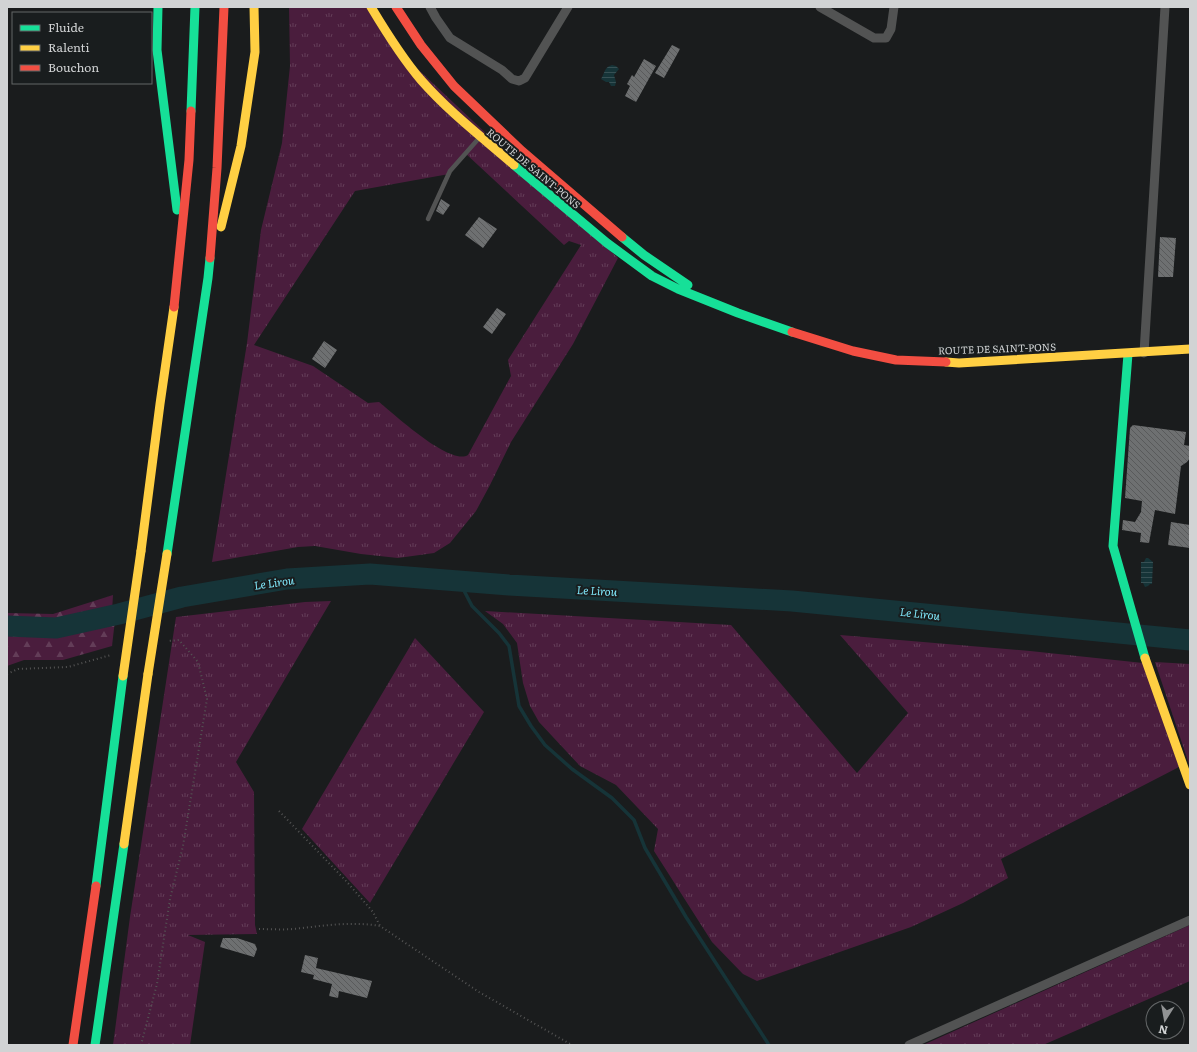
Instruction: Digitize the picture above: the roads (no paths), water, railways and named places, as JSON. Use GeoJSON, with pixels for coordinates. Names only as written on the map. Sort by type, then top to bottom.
{"type":"FeatureCollection","features":[{"type":"Feature","properties":{"kind":"main road"},"geometry":{"type":"LineString","coordinates":[[158,7],[157,50],[178,219],[174,302]]}},
{"type":"Feature","properties":{"kind":"main road"},"geometry":{"type":"LineString","coordinates":[[74,1045],[174,302],[189,160],[195,7]]}},
{"type":"Feature","properties":{"kind":"main road"},"geometry":{"type":"LineString","coordinates":[[95,1045],[148,674],[208,278],[217,168],[224,7]]}},
{"type":"Feature","properties":{"kind":"main road"},"geometry":{"type":"LineString","coordinates":[[208,278],[241,146],[255,52],[254,7]]}},
{"type":"Feature","properties":{"kind":"main road","name":"ROUTE DE SAINT-PONS"},"geometry":{"type":"LineString","coordinates":[[371,7],[392,41],[421,80],[480,137],[607,243],[652,276],[678,289],[814,340],[853,351],[896,360],[959,363],[1128,354],[1190,349]]}},
{"type":"Feature","properties":{"kind":"main road","name":"ROUTE DE SAINT-PONS"},"geometry":{"type":"LineString","coordinates":[[396,7],[421,45],[454,86],[522,151],[644,254],[718,305]]}},
{"type":"Feature","properties":{"kind":"main road"},"geometry":{"type":"LineString","coordinates":[[1128,354],[1113,546],[1149,671],[1190,785]]}},
{"type":"Feature","properties":{"kind":"street"},"geometry":{"type":"LineString","coordinates":[[430,7],[450,38],[502,70],[512,79],[519,81],[525,78],[568,7]]}},
{"type":"Feature","properties":{"kind":"street"},"geometry":{"type":"LineString","coordinates":[[820,7],[874,38],[886,38],[891,29],[894,7]]}},
{"type":"Feature","properties":{"kind":"street"},"geometry":{"type":"LineString","coordinates":[[1144,353],[1166,7]]}},
{"type":"Feature","properties":{"kind":"street"},"geometry":{"type":"LineString","coordinates":[[909,1045],[1190,920]]}},
{"type":"Feature","properties":{"kind":"lane"},"geometry":{"type":"LineString","coordinates":[[428,219],[450,171],[480,137]]}},
{"type":"Feature","properties":{"kind":"water"},"geometry":{"type":"Polygon","coordinates":[[[612,65],[619,69],[614,75],[616,82],[615,86],[611,86],[609,82],[601,79],[606,69],[612,65]]]}},
{"type":"Feature","properties":{"kind":"water"},"geometry":{"type":"Polygon","coordinates":[[[1146,558],[1153,562],[1152,584],[1145,587],[1143,583],[1141,583],[1141,562],[1144,562],[1146,558]]]}},
{"type":"Feature","properties":{"kind":"waterway","name":"Le Lirou"},"geometry":{"type":"LineString","coordinates":[[7,626],[56,628],[119,614],[182,597],[287,579],[370,574],[509,585],[792,601],[1190,640]]}},
{"type":"Feature","properties":{"kind":"waterway"},"geometry":{"type":"LineString","coordinates":[[459,581],[472,606],[499,633],[509,646],[519,706],[531,726],[545,745],[572,769],[612,798],[634,820],[645,848],[686,917],[769,1045]]}}]}
